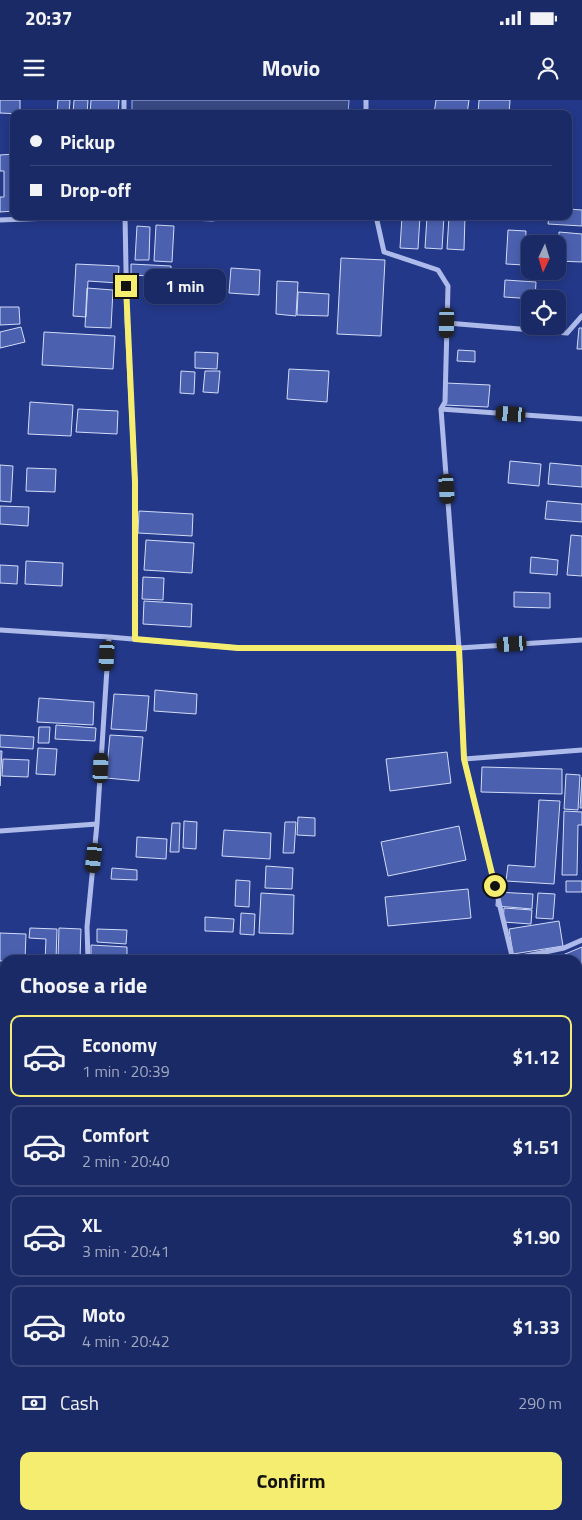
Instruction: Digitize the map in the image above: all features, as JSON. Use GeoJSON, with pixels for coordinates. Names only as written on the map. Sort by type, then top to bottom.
{"type":"FeatureCollection","features":[{"type":"Feature","properties":{"kind":"street"},"geometry":{"type":"LineString","coordinates":[[125,220],[127,321],[135,482],[135,639]]}},
{"type":"Feature","properties":{"kind":"street"},"geometry":{"type":"LineString","coordinates":[[377,220],[384,252],[438,270],[448,286],[445,402],[441,410],[459,648],[464,759],[512,955]]}},
{"type":"Feature","properties":{"kind":"street"},"geometry":{"type":"LineString","coordinates":[[447,323],[567,333],[582,316]]}},
{"type":"Feature","properties":{"kind":"street"},"geometry":{"type":"LineString","coordinates":[[441,410],[582,418]]}},
{"type":"Feature","properties":{"kind":"street"},"geometry":{"type":"LineString","coordinates":[[0,630],[238,648],[459,648],[582,640]]}},
{"type":"Feature","properties":{"kind":"street"},"geometry":{"type":"LineString","coordinates":[[88,955],[87,927],[97,824],[109,637]]}},
{"type":"Feature","properties":{"kind":"street"},"geometry":{"type":"LineString","coordinates":[[464,759],[582,750]]}},
{"type":"Feature","properties":{"kind":"street"},"geometry":{"type":"LineString","coordinates":[[0,830],[97,824]]}},
{"type":"Feature","properties":{"kind":"street"},"geometry":{"type":"LineString","coordinates":[[534,955],[564,948],[582,940]]}},
{"type":"Feature","properties":{"kind":"water"},"geometry":{"type":"Polygon","coordinates":[[[132,100],[349,100],[348,110],[132,110],[132,100]]]}},
{"type":"Feature","properties":{"kind":"building"},"geometry":{"type":"Polygon","coordinates":[[[0,100],[20,100],[20,110],[10,110],[10,114],[0,113],[0,100]]]}},
{"type":"Feature","properties":{"kind":"building"},"geometry":{"type":"Polygon","coordinates":[[[58,100],[70,100],[69,110],[57,110],[58,100]]]}},
{"type":"Feature","properties":{"kind":"building"},"geometry":{"type":"Polygon","coordinates":[[[74,100],[88,100],[87,110],[73,110],[74,100]]]}},
{"type":"Feature","properties":{"kind":"building"},"geometry":{"type":"Polygon","coordinates":[[[91,100],[119,100],[118,110],[90,110],[91,100]]]}},
{"type":"Feature","properties":{"kind":"building"},"geometry":{"type":"Polygon","coordinates":[[[436,100],[469,100],[468,110],[435,110],[436,100]]]}},
{"type":"Feature","properties":{"kind":"building"},"geometry":{"type":"Polygon","coordinates":[[[479,100],[510,100],[509,110],[478,110],[479,100]]]}},
{"type":"Feature","properties":{"kind":"building"},"geometry":{"type":"Polygon","coordinates":[[[10,154],[10,211],[0,212],[0,197],[4,197],[4,171],[0,171],[0,155],[10,154]]]}},
{"type":"Feature","properties":{"kind":"building"},"geometry":{"type":"Polygon","coordinates":[[[572,209],[582,210],[582,226],[548,224],[548,220],[572,220],[572,209]]]}},
{"type":"Feature","properties":{"kind":"building"},"geometry":{"type":"Polygon","coordinates":[[[402,220],[420,220],[418,249],[400,248],[402,220]]]}},
{"type":"Feature","properties":{"kind":"building"},"geometry":{"type":"Polygon","coordinates":[[[427,220],[444,220],[442,249],[425,248],[427,220]]]}},
{"type":"Feature","properties":{"kind":"building"},"geometry":{"type":"Polygon","coordinates":[[[449,220],[465,220],[464,250],[447,249],[449,220]]]}},
{"type":"Feature","properties":{"kind":"building"},"geometry":{"type":"Polygon","coordinates":[[[156,225],[174,226],[172,262],[154,261],[156,225]]]}},
{"type":"Feature","properties":{"kind":"building"},"geometry":{"type":"Polygon","coordinates":[[[137,226],[150,227],[149,260],[135,260],[137,226]]]}},
{"type":"Feature","properties":{"kind":"building"},"geometry":{"type":"Polygon","coordinates":[[[508,230],[526,231],[526,235],[521,235],[521,265],[506,264],[508,230]]]}},
{"type":"Feature","properties":{"kind":"building"},"geometry":{"type":"Polygon","coordinates":[[[559,232],[582,234],[582,262],[566,261],[566,235],[559,235],[559,232]]]}},
{"type":"Feature","properties":{"kind":"building"},"geometry":{"type":"Polygon","coordinates":[[[341,258],[385,260],[381,336],[337,334],[341,258]]]}},
{"type":"Feature","properties":{"kind":"building"},"geometry":{"type":"Polygon","coordinates":[[[76,264],[119,266],[118,283],[88,281],[86,317],[73,316],[76,264]]]}},
{"type":"Feature","properties":{"kind":"building"},"geometry":{"type":"Polygon","coordinates":[[[131,264],[171,266],[171,277],[131,275],[131,264]]]}},
{"type":"Feature","properties":{"kind":"building"},"geometry":{"type":"Polygon","coordinates":[[[231,268],[260,270],[259,295],[229,293],[231,268]]]}},
{"type":"Feature","properties":{"kind":"building"},"geometry":{"type":"Polygon","coordinates":[[[184,271],[206,272],[205,295],[183,294],[184,271]]]}},
{"type":"Feature","properties":{"kind":"building"},"geometry":{"type":"Polygon","coordinates":[[[505,280],[536,282],[536,290],[521,290],[521,298],[504,297],[505,280]]]}},
{"type":"Feature","properties":{"kind":"building"},"geometry":{"type":"Polygon","coordinates":[[[277,281],[298,282],[296,316],[276,314],[277,281]]]}},
{"type":"Feature","properties":{"kind":"building"},"geometry":{"type":"Polygon","coordinates":[[[87,288],[113,290],[111,328],[85,327],[87,288]]]}},
{"type":"Feature","properties":{"kind":"building"},"geometry":{"type":"Polygon","coordinates":[[[298,292],[329,294],[328,316],[297,315],[298,292]]]}},
{"type":"Feature","properties":{"kind":"building"},"geometry":{"type":"Polygon","coordinates":[[[0,307],[19,307],[20,324],[0,325],[0,307]]]}},
{"type":"Feature","properties":{"kind":"building"},"geometry":{"type":"Polygon","coordinates":[[[21,327],[25,342],[0,348],[0,332],[21,327]]]}},
{"type":"Feature","properties":{"kind":"building"},"geometry":{"type":"Polygon","coordinates":[[[579,328],[582,328],[582,349],[577,349],[579,328]]]}},
{"type":"Feature","properties":{"kind":"building"},"geometry":{"type":"Polygon","coordinates":[[[44,332],[115,336],[113,369],[42,365],[44,332]]]}},
{"type":"Feature","properties":{"kind":"building"},"geometry":{"type":"Polygon","coordinates":[[[458,350],[475,351],[475,362],[457,361],[458,350]]]}},
{"type":"Feature","properties":{"kind":"building"},"geometry":{"type":"Polygon","coordinates":[[[195,352],[218,353],[217,369],[195,368],[195,352]]]}},
{"type":"Feature","properties":{"kind":"building"},"geometry":{"type":"Polygon","coordinates":[[[289,369],[329,371],[327,402],[287,399],[289,369]]]}},
{"type":"Feature","properties":{"kind":"building"},"geometry":{"type":"Polygon","coordinates":[[[181,371],[195,372],[194,394],[180,393],[181,371]]]}},
{"type":"Feature","properties":{"kind":"building"},"geometry":{"type":"Polygon","coordinates":[[[205,371],[220,371],[218,393],[203,392],[205,371]]]}},
{"type":"Feature","properties":{"kind":"building"},"geometry":{"type":"Polygon","coordinates":[[[446,383],[490,385],[488,407],[444,405],[446,383]]]}},
{"type":"Feature","properties":{"kind":"building"},"geometry":{"type":"Polygon","coordinates":[[[30,402],[73,405],[71,436],[28,434],[30,402]]]}},
{"type":"Feature","properties":{"kind":"building"},"geometry":{"type":"Polygon","coordinates":[[[78,409],[118,411],[117,434],[76,432],[78,409]]]}},
{"type":"Feature","properties":{"kind":"building"},"geometry":{"type":"Polygon","coordinates":[[[510,461],[541,464],[539,486],[508,483],[510,461]]]}},
{"type":"Feature","properties":{"kind":"building"},"geometry":{"type":"Polygon","coordinates":[[[550,463],[582,466],[582,487],[548,484],[550,463]]]}},
{"type":"Feature","properties":{"kind":"building"},"geometry":{"type":"Polygon","coordinates":[[[0,465],[13,466],[11,502],[0,501],[0,465]]]}},
{"type":"Feature","properties":{"kind":"building"},"geometry":{"type":"Polygon","coordinates":[[[27,468],[56,469],[55,492],[26,491],[27,468]]]}},
{"type":"Feature","properties":{"kind":"building"},"geometry":{"type":"Polygon","coordinates":[[[547,501],[582,504],[582,522],[545,519],[547,501]]]}},
{"type":"Feature","properties":{"kind":"building"},"geometry":{"type":"Polygon","coordinates":[[[0,506],[29,507],[28,526],[0,524],[0,506]]]}},
{"type":"Feature","properties":{"kind":"building"},"geometry":{"type":"Polygon","coordinates":[[[139,511],[193,514],[192,536],[138,533],[139,511]]]}},
{"type":"Feature","properties":{"kind":"building"},"geometry":{"type":"Polygon","coordinates":[[[571,535],[582,536],[582,576],[567,575],[571,535]]]}},
{"type":"Feature","properties":{"kind":"building"},"geometry":{"type":"Polygon","coordinates":[[[146,540],[194,543],[192,573],[144,570],[146,540]]]}},
{"type":"Feature","properties":{"kind":"building"},"geometry":{"type":"Polygon","coordinates":[[[531,557],[558,560],[557,575],[530,573],[531,557]]]}},
{"type":"Feature","properties":{"kind":"building"},"geometry":{"type":"Polygon","coordinates":[[[26,561],[63,563],[62,586],[25,584],[26,561]]]}},
{"type":"Feature","properties":{"kind":"building"},"geometry":{"type":"Polygon","coordinates":[[[0,565],[18,566],[17,584],[0,583],[0,565]]]}},
{"type":"Feature","properties":{"kind":"building"},"geometry":{"type":"Polygon","coordinates":[[[143,577],[164,578],[163,600],[142,599],[143,577]]]}},
{"type":"Feature","properties":{"kind":"building"},"geometry":{"type":"Polygon","coordinates":[[[514,592],[550,593],[550,608],[514,607],[514,592]]]}},
{"type":"Feature","properties":{"kind":"building"},"geometry":{"type":"Polygon","coordinates":[[[144,601],[192,604],[191,627],[143,624],[144,601]]]}},
{"type":"Feature","properties":{"kind":"building"},"geometry":{"type":"Polygon","coordinates":[[[155,690],[197,694],[196,714],[154,711],[155,690]]]}},
{"type":"Feature","properties":{"kind":"building"},"geometry":{"type":"Polygon","coordinates":[[[114,694],[149,696],[146,731],[111,729],[114,694]]]}},
{"type":"Feature","properties":{"kind":"building"},"geometry":{"type":"Polygon","coordinates":[[[39,698],[94,702],[93,725],[37,722],[39,698]]]}},
{"type":"Feature","properties":{"kind":"building"},"geometry":{"type":"Polygon","coordinates":[[[56,725],[96,728],[95,741],[55,739],[56,725]]]}},
{"type":"Feature","properties":{"kind":"building"},"geometry":{"type":"Polygon","coordinates":[[[39,727],[50,727],[49,743],[38,743],[39,727]]]}},
{"type":"Feature","properties":{"kind":"building"},"geometry":{"type":"Polygon","coordinates":[[[0,735],[34,737],[33,749],[0,747],[0,735]]]}},
{"type":"Feature","properties":{"kind":"building"},"geometry":{"type":"Polygon","coordinates":[[[110,735],[143,737],[139,781],[106,778],[110,735]]]}},
{"type":"Feature","properties":{"kind":"building"},"geometry":{"type":"Polygon","coordinates":[[[38,748],[57,749],[55,775],[36,774],[38,748]]]}},
{"type":"Feature","properties":{"kind":"building"},"geometry":{"type":"Polygon","coordinates":[[[0,751],[2,751],[0,786],[0,751]]]}},
{"type":"Feature","properties":{"kind":"building"},"geometry":{"type":"Polygon","coordinates":[[[447,752],[451,783],[390,791],[386,759],[447,752]]]}},
{"type":"Feature","properties":{"kind":"building"},"geometry":{"type":"Polygon","coordinates":[[[3,759],[29,760],[28,777],[2,776],[3,759]]]}},
{"type":"Feature","properties":{"kind":"building"},"geometry":{"type":"Polygon","coordinates":[[[482,767],[562,769],[562,794],[481,792],[482,767]]]}},
{"type":"Feature","properties":{"kind":"building"},"geometry":{"type":"Polygon","coordinates":[[[566,774],[580,775],[578,810],[564,809],[566,774]]]}},
{"type":"Feature","properties":{"kind":"building"},"geometry":{"type":"Polygon","coordinates":[[[582,777],[582,808],[580,808],[582,777]]]}},
{"type":"Feature","properties":{"kind":"building"},"geometry":{"type":"Polygon","coordinates":[[[539,800],[560,801],[554,884],[506,881],[508,865],[535,867],[539,800]]]}},
{"type":"Feature","properties":{"kind":"building"},"geometry":{"type":"Polygon","coordinates":[[[564,811],[582,812],[582,825],[578,825],[577,875],[562,875],[564,811]]]}},
{"type":"Feature","properties":{"kind":"building"},"geometry":{"type":"Polygon","coordinates":[[[298,817],[315,818],[315,836],[297,835],[298,817]]]}},
{"type":"Feature","properties":{"kind":"building"},"geometry":{"type":"Polygon","coordinates":[[[184,821],[197,822],[196,849],[183,848],[184,821]]]}},
{"type":"Feature","properties":{"kind":"building"},"geometry":{"type":"Polygon","coordinates":[[[285,822],[296,822],[294,853],[283,853],[285,822]]]}},
{"type":"Feature","properties":{"kind":"building"},"geometry":{"type":"Polygon","coordinates":[[[172,823],[180,823],[179,852],[170,852],[172,823]]]}},
{"type":"Feature","properties":{"kind":"building"},"geometry":{"type":"Polygon","coordinates":[[[459,826],[466,860],[388,876],[381,842],[459,826]]]}},
{"type":"Feature","properties":{"kind":"building"},"geometry":{"type":"Polygon","coordinates":[[[224,830],[271,833],[270,859],[222,856],[224,830]]]}},
{"type":"Feature","properties":{"kind":"building"},"geometry":{"type":"Polygon","coordinates":[[[137,837],[167,839],[166,859],[136,857],[137,837]]]}},
{"type":"Feature","properties":{"kind":"building"},"geometry":{"type":"Polygon","coordinates":[[[266,866],[293,868],[292,889],[265,888],[266,866]]]}},
{"type":"Feature","properties":{"kind":"building"},"geometry":{"type":"Polygon","coordinates":[[[112,868],[137,870],[137,880],[111,879],[112,868]]]}},
{"type":"Feature","properties":{"kind":"building"},"geometry":{"type":"Polygon","coordinates":[[[236,880],[250,881],[249,907],[235,906],[236,880]]]}},
{"type":"Feature","properties":{"kind":"building"},"geometry":{"type":"Polygon","coordinates":[[[566,881],[582,881],[582,892],[566,892],[566,881]]]}},
{"type":"Feature","properties":{"kind":"building"},"geometry":{"type":"Polygon","coordinates":[[[468,889],[471,918],[388,926],[385,897],[468,889]]]}},
{"type":"Feature","properties":{"kind":"building"},"geometry":{"type":"Polygon","coordinates":[[[497,892],[533,894],[532,909],[496,906],[497,892]]]}},
{"type":"Feature","properties":{"kind":"building"},"geometry":{"type":"Polygon","coordinates":[[[261,893],[294,895],[293,934],[259,933],[261,893]]]}},
{"type":"Feature","properties":{"kind":"building"},"geometry":{"type":"Polygon","coordinates":[[[538,893],[555,894],[553,919],[536,918],[538,893]]]}},
{"type":"Feature","properties":{"kind":"building"},"geometry":{"type":"Polygon","coordinates":[[[504,908],[532,910],[531,924],[503,922],[504,908]]]}},
{"type":"Feature","properties":{"kind":"building"},"geometry":{"type":"Polygon","coordinates":[[[241,913],[255,914],[254,935],[240,934],[241,913]]]}},
{"type":"Feature","properties":{"kind":"building"},"geometry":{"type":"Polygon","coordinates":[[[205,917],[234,919],[233,932],[205,931],[205,917]]]}},
{"type":"Feature","properties":{"kind":"building"},"geometry":{"type":"Polygon","coordinates":[[[559,921],[563,946],[513,954],[509,929],[559,921]]]}},
{"type":"Feature","properties":{"kind":"building"},"geometry":{"type":"Polygon","coordinates":[[[30,928],[57,929],[56,955],[45,955],[46,939],[29,938],[30,928]]]}},
{"type":"Feature","properties":{"kind":"building"},"geometry":{"type":"Polygon","coordinates":[[[59,928],[81,929],[80,955],[58,955],[59,928]]]}},
{"type":"Feature","properties":{"kind":"building"},"geometry":{"type":"Polygon","coordinates":[[[97,929],[127,930],[126,944],[97,942],[97,929]]]}},
{"type":"Feature","properties":{"kind":"building"},"geometry":{"type":"Polygon","coordinates":[[[0,933],[26,934],[25,955],[0,955],[0,933]]]}},
{"type":"Feature","properties":{"kind":"building"},"geometry":{"type":"Polygon","coordinates":[[[91,945],[127,947],[127,955],[91,955],[91,945]]]}},
{"type":"Feature","properties":{"kind":"building"},"geometry":{"type":"Polygon","coordinates":[[[582,947],[582,955],[563,955],[582,947]]]}},
{"type":"Feature","properties":{"kind":"route"},"geometry":{"type":"LineString","coordinates":[[126,286],[135,482],[135,639],[238,648],[459,648],[464,759],[495,886]]}}]}
